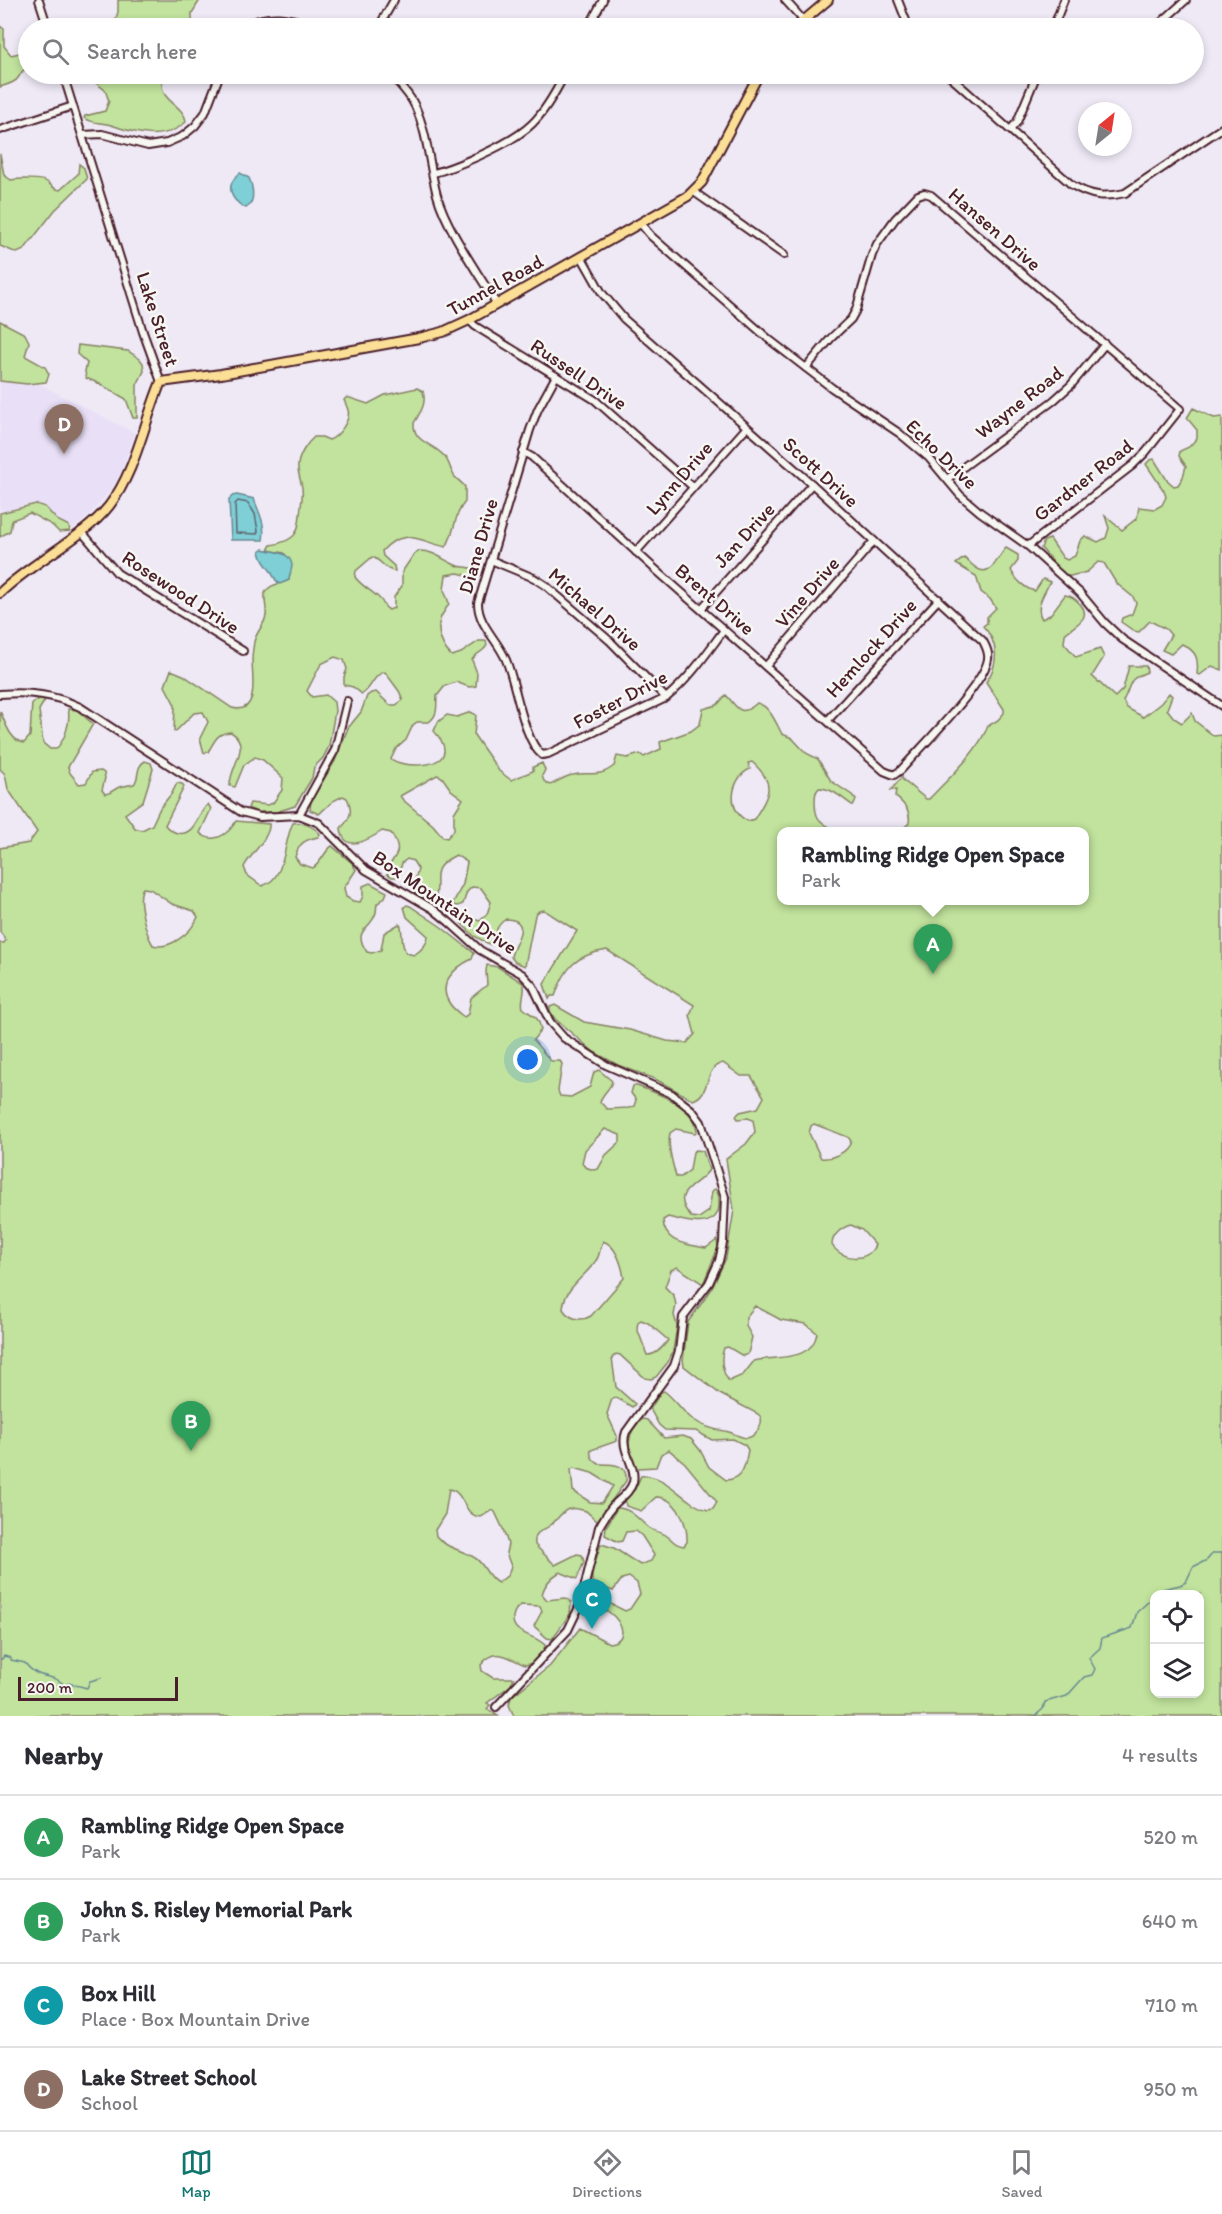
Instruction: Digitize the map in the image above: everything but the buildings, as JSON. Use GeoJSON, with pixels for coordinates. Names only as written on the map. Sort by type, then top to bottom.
{"type":"FeatureCollection","features":[{"type":"Feature","properties":{"kind":"main road"},"geometry":{"type":"LineString","coordinates":[[806,18],[828,0]]}},
{"type":"Feature","properties":{"kind":"main road","name":"Tunnel Road"},"geometry":{"type":"LineString","coordinates":[[161,382],[221,374],[419,338],[443,332],[469,320],[694,192],[702,182],[754,84]]}},
{"type":"Feature","properties":{"kind":"main road","name":"Lake Street"},"geometry":{"type":"LineString","coordinates":[[2,589],[81,531],[105,510],[119,489],[131,463],[161,382]]}},
{"type":"Feature","properties":{"kind":"street"},"geometry":{"type":"LineString","coordinates":[[39,0],[45,18]]}},
{"type":"Feature","properties":{"kind":"street"},"geometry":{"type":"LineString","coordinates":[[384,18],[394,0]]}},
{"type":"Feature","properties":{"kind":"street"},"geometry":{"type":"LineString","coordinates":[[593,18],[603,0]]}},
{"type":"Feature","properties":{"kind":"street"},"geometry":{"type":"LineString","coordinates":[[785,0],[801,18]]}},
{"type":"Feature","properties":{"kind":"street"},"geometry":{"type":"LineString","coordinates":[[898,0],[905,18]]}},
{"type":"Feature","properties":{"kind":"street"},"geometry":{"type":"LineString","coordinates":[[1057,18],[1064,0]]}},
{"type":"Feature","properties":{"kind":"street"},"geometry":{"type":"LineString","coordinates":[[1166,18],[1186,0]]}},
{"type":"Feature","properties":{"kind":"street"},"geometry":{"type":"LineString","coordinates":[[265,18],[286,18]]}},
{"type":"Feature","properties":{"kind":"street","name":"Lake Street"},"geometry":{"type":"LineString","coordinates":[[66,84],[143,332],[161,382]]}},
{"type":"Feature","properties":{"kind":"street"},"geometry":{"type":"LineString","coordinates":[[83,135],[102,134],[148,146],[167,143],[183,136],[195,126],[205,113],[216,84]]}},
{"type":"Feature","properties":{"kind":"street"},"geometry":{"type":"LineString","coordinates":[[399,84],[415,106],[437,195],[446,216],[496,303]]}},
{"type":"Feature","properties":{"kind":"street"},"geometry":{"type":"LineString","coordinates":[[433,173],[449,170],[512,141],[538,118],[560,84]]}},
{"type":"Feature","properties":{"kind":"street"},"geometry":{"type":"LineString","coordinates":[[959,84],[1072,185],[1086,193],[1108,197],[1125,193],[1140,184],[1222,128]]}},
{"type":"Feature","properties":{"kind":"street"},"geometry":{"type":"LineString","coordinates":[[1011,129],[1017,122],[1032,84]]}},
{"type":"Feature","properties":{"kind":"street"},"geometry":{"type":"LineString","coordinates":[[0,130],[73,106]]}},
{"type":"Feature","properties":{"kind":"street"},"geometry":{"type":"LineString","coordinates":[[694,192],[784,255]]}},
{"type":"Feature","properties":{"kind":"street","name":"Hansen Drive"},"geometry":{"type":"LineString","coordinates":[[806,368],[831,338],[851,319],[877,244],[910,202],[924,193],[931,195],[941,203],[1180,409]]}},
{"type":"Feature","properties":{"kind":"street","name":"Echo Drive"},"geometry":{"type":"LineString","coordinates":[[640,222],[651,236],[714,292],[806,368],[899,433],[929,458],[960,495],[1028,546],[1080,593],[1122,639],[1222,706]]}},
{"type":"Feature","properties":{"kind":"street","name":"Scott Drive"},"geometry":{"type":"LineString","coordinates":[[581,256],[611,305],[746,428],[812,484],[983,641],[988,651],[988,661],[979,681],[894,776],[884,771]]}},
{"type":"Feature","properties":{"kind":"street","name":"Russell Drive"},"geometry":{"type":"LineString","coordinates":[[469,320],[475,326],[595,400],[693,487]]}},
{"type":"Feature","properties":{"kind":"street","name":"Wayne Road"},"geometry":{"type":"LineString","coordinates":[[947,479],[1053,401],[1071,385],[1105,344]]}},
{"type":"Feature","properties":{"kind":"street","name":"Diane Drive"},"geometry":{"type":"LineString","coordinates":[[542,755],[529,734],[505,658],[478,614],[478,603],[523,452],[538,409],[556,376]]}},
{"type":"Feature","properties":{"kind":"street","name":"Gardner Road"},"geometry":{"type":"LineString","coordinates":[[1028,546],[1133,465],[1180,409]]}},
{"type":"Feature","properties":{"kind":"street","name":"Lynn Drive"},"geometry":{"type":"LineString","coordinates":[[636,552],[746,428]]}},
{"type":"Feature","properties":{"kind":"street","name":"Brent Drive"},"geometry":{"type":"LineString","coordinates":[[523,452],[532,457],[884,771]]}},
{"type":"Feature","properties":{"kind":"street","name":"Jan Drive"},"geometry":{"type":"LineString","coordinates":[[701,609],[812,484]]}},
{"type":"Feature","properties":{"kind":"street","name":"Rosewood Drive"},"geometry":{"type":"LineString","coordinates":[[81,531],[106,562],[124,578],[243,651]]}},
{"type":"Feature","properties":{"kind":"street","name":"Vine Drive"},"geometry":{"type":"LineString","coordinates":[[766,666],[874,541]]}},
{"type":"Feature","properties":{"kind":"street","name":"Michael Drive"},"geometry":{"type":"LineString","coordinates":[[491,560],[534,578],[544,585],[610,641],[666,698]]}},
{"type":"Feature","properties":{"kind":"street","name":"Hemlock Drive"},"geometry":{"type":"LineString","coordinates":[[828,720],[939,599]]}},
{"type":"Feature","properties":{"kind":"street","name":"Foster Drive"},"geometry":{"type":"LineString","coordinates":[[542,755],[666,698],[693,673],[724,630]]}},
{"type":"Feature","properties":{"kind":"street"},"geometry":{"type":"LineString","coordinates":[[0,694],[36,693],[64,699],[80,707],[241,812],[260,817],[299,815],[335,750],[347,701]]}},
{"type":"Feature","properties":{"kind":"street","name":"Box Mountain Drive"},"geometry":{"type":"LineString","coordinates":[[299,815],[319,823],[366,870],[433,909],[480,950],[522,974],[533,986],[553,1027],[571,1043],[606,1065],[672,1094],[685,1103],[697,1116],[704,1129],[723,1188],[725,1216],[719,1260],[709,1283],[683,1317],[679,1350],[674,1366],[624,1437],[633,1480],[628,1492],[607,1513],[599,1527],[575,1618],[554,1647],[496,1707]]}},
{"type":"Feature","properties":{"kind":"shaded area"},"geometry":{"type":"Polygon","coordinates":[[[0,364],[135,433],[120,475],[112,488],[91,514],[68,533],[22,506],[12,514],[0,509],[0,364]]]}},
{"type":"Feature","properties":{"kind":"green space"},"geometry":{"type":"Polygon","coordinates":[[[118,0],[200,0],[192,13],[192,18],[116,18],[118,0]]]}},
{"type":"Feature","properties":{"kind":"green space"},"geometry":{"type":"Polygon","coordinates":[[[0,26],[4,29],[4,46],[11,55],[18,53],[18,78],[0,87],[0,26]]]}},
{"type":"Feature","properties":{"kind":"green space"},"geometry":{"type":"Polygon","coordinates":[[[97,84],[163,84],[165,96],[180,110],[186,122],[169,132],[150,134],[84,118],[105,111],[109,101],[105,90],[97,84]]]}},
{"type":"Feature","properties":{"kind":"green space"},"geometry":{"type":"Polygon","coordinates":[[[0,154],[4,175],[11,180],[40,180],[60,190],[78,174],[79,164],[84,168],[87,179],[55,210],[24,250],[17,253],[0,246],[0,154]]]}},
{"type":"Feature","properties":{"kind":"green space"},"geometry":{"type":"Polygon","coordinates":[[[0,321],[25,334],[29,342],[25,356],[45,367],[49,374],[46,382],[27,384],[0,381],[0,321]]]}},
{"type":"Feature","properties":{"kind":"green space"},"geometry":{"type":"Polygon","coordinates":[[[78,345],[128,351],[140,359],[144,371],[137,385],[137,418],[133,418],[126,399],[86,378],[87,363],[77,354],[78,345]]]}},
{"type":"Feature","properties":{"kind":"green space"},"geometry":{"type":"Polygon","coordinates":[[[417,388],[423,391],[421,412],[414,423],[417,435],[446,458],[453,475],[465,487],[465,502],[446,547],[413,538],[398,539],[382,551],[383,556],[394,566],[395,571],[372,557],[356,571],[355,577],[389,610],[394,608],[394,597],[402,586],[402,572],[418,551],[429,552],[458,566],[474,569],[476,571],[474,577],[458,573],[446,575],[444,590],[449,603],[439,625],[440,635],[443,645],[452,656],[479,641],[486,641],[487,645],[472,660],[477,673],[476,686],[469,687],[456,682],[445,686],[437,696],[434,716],[429,722],[417,722],[413,725],[406,740],[396,749],[391,759],[396,762],[420,765],[429,764],[441,758],[444,752],[443,743],[434,731],[438,722],[447,715],[457,717],[471,712],[476,715],[474,735],[499,771],[511,780],[533,771],[533,767],[542,763],[545,770],[542,776],[544,781],[550,785],[570,776],[598,774],[608,770],[614,766],[617,756],[627,758],[640,754],[644,757],[661,749],[660,742],[691,731],[700,724],[703,709],[717,705],[726,695],[736,707],[742,710],[751,708],[757,703],[766,708],[782,734],[792,738],[806,753],[818,759],[831,781],[856,800],[852,805],[833,792],[819,788],[815,798],[815,808],[818,817],[830,827],[777,827],[777,905],[1089,905],[1089,827],[905,827],[909,823],[908,811],[895,796],[896,790],[891,790],[902,777],[926,799],[929,799],[970,755],[988,726],[1004,713],[1004,709],[986,682],[993,668],[995,654],[992,639],[983,626],[987,623],[987,617],[996,608],[981,592],[976,576],[956,564],[964,558],[978,569],[989,570],[1006,548],[1018,555],[1018,561],[1011,570],[1024,586],[1035,591],[1043,579],[1050,582],[1040,605],[1042,619],[1050,615],[1065,595],[1072,597],[1081,605],[1084,610],[1083,618],[1065,634],[1064,643],[1076,657],[1100,649],[1104,657],[1092,676],[1115,697],[1123,689],[1129,666],[1146,666],[1147,672],[1131,682],[1123,701],[1127,708],[1143,717],[1161,703],[1169,693],[1172,696],[1167,709],[1174,718],[1182,723],[1192,713],[1195,721],[1214,736],[1222,735],[1222,1716],[514,1716],[509,1705],[511,1697],[550,1666],[580,1628],[609,1643],[616,1641],[622,1633],[618,1622],[609,1612],[603,1609],[590,1616],[588,1613],[587,1601],[591,1592],[601,1594],[605,1601],[625,1611],[630,1609],[640,1594],[637,1583],[629,1577],[622,1579],[613,1591],[596,1585],[592,1580],[592,1571],[601,1544],[614,1548],[640,1565],[651,1561],[654,1555],[636,1531],[626,1532],[622,1541],[618,1542],[605,1535],[606,1527],[617,1508],[631,1512],[649,1528],[679,1545],[684,1546],[687,1542],[686,1527],[680,1513],[670,1502],[656,1497],[641,1511],[626,1506],[625,1501],[635,1489],[641,1476],[655,1478],[668,1484],[699,1507],[713,1509],[717,1502],[685,1463],[669,1450],[661,1454],[656,1467],[637,1468],[630,1455],[629,1442],[637,1424],[643,1419],[647,1420],[664,1438],[683,1436],[691,1439],[709,1467],[726,1480],[737,1477],[743,1470],[748,1450],[745,1445],[733,1439],[712,1440],[696,1431],[665,1430],[659,1425],[650,1409],[664,1391],[691,1418],[707,1427],[746,1438],[754,1435],[761,1425],[761,1417],[758,1414],[720,1394],[684,1366],[683,1360],[688,1322],[711,1290],[726,1258],[734,1210],[726,1159],[746,1144],[755,1132],[753,1120],[738,1119],[736,1116],[740,1112],[758,1108],[764,1097],[751,1076],[741,1076],[723,1063],[717,1065],[703,1092],[693,1100],[655,1079],[618,1065],[594,1052],[555,1019],[550,1007],[555,1005],[584,1022],[630,1030],[667,1041],[687,1043],[695,1034],[690,1015],[694,1005],[607,950],[587,955],[573,964],[563,977],[555,996],[549,999],[544,984],[577,931],[544,910],[539,911],[535,915],[525,966],[515,962],[511,957],[521,928],[515,920],[506,919],[500,924],[497,928],[496,941],[491,945],[474,936],[461,923],[465,917],[480,921],[487,914],[491,902],[481,888],[472,887],[467,892],[463,904],[452,905],[463,884],[467,862],[456,855],[441,865],[437,875],[437,893],[435,901],[432,902],[418,895],[413,889],[418,869],[413,861],[407,859],[402,863],[398,877],[387,874],[397,851],[391,833],[382,831],[358,843],[347,841],[341,828],[350,814],[347,798],[343,796],[333,801],[319,814],[310,810],[311,800],[335,761],[348,728],[361,712],[367,696],[376,692],[390,705],[396,705],[403,700],[385,672],[381,673],[362,694],[353,687],[344,685],[347,669],[344,660],[335,657],[321,664],[307,691],[312,697],[326,695],[334,702],[335,711],[329,746],[323,758],[314,767],[312,778],[295,806],[276,812],[257,812],[248,808],[250,803],[268,805],[273,803],[282,790],[283,778],[263,760],[255,757],[244,765],[235,787],[230,786],[240,750],[237,738],[231,732],[219,736],[208,752],[204,753],[200,738],[208,722],[203,712],[194,713],[174,731],[175,705],[165,686],[171,670],[183,675],[232,708],[241,709],[251,700],[253,649],[255,638],[266,616],[265,593],[272,586],[289,580],[291,563],[284,553],[268,550],[271,545],[288,540],[296,533],[302,493],[298,468],[302,453],[314,437],[329,440],[340,432],[348,418],[344,400],[347,397],[368,404],[385,395],[417,388]],[[752,762],[748,763],[750,769],[738,780],[733,795],[736,810],[748,821],[754,819],[767,796],[768,783],[752,762]],[[437,775],[400,796],[443,837],[447,838],[454,830],[454,813],[463,799],[451,790],[442,777],[437,775]],[[814,1124],[809,1133],[821,1158],[839,1154],[847,1149],[851,1141],[848,1137],[814,1124]],[[848,1226],[838,1232],[832,1245],[841,1254],[847,1256],[866,1255],[875,1245],[862,1230],[848,1226]],[[755,1306],[746,1317],[746,1326],[752,1337],[748,1354],[743,1356],[728,1347],[724,1348],[722,1365],[729,1381],[743,1375],[754,1361],[792,1356],[808,1349],[814,1343],[817,1333],[806,1324],[781,1320],[755,1306]]]}},
{"type":"Feature","properties":{"kind":"green space"},"geometry":{"type":"Polygon","coordinates":[[[1193,408],[1214,418],[1222,417],[1222,670],[1212,666],[1200,675],[1197,674],[1196,656],[1187,647],[1182,644],[1171,654],[1162,650],[1171,635],[1166,629],[1150,621],[1139,632],[1121,622],[1122,618],[1132,614],[1136,603],[1133,597],[1116,583],[1104,563],[1098,562],[1087,572],[1066,577],[1041,548],[1044,541],[1050,539],[1063,558],[1067,560],[1075,556],[1080,541],[1085,536],[1098,542],[1106,538],[1109,528],[1105,516],[1122,530],[1137,518],[1139,507],[1155,509],[1162,505],[1166,497],[1164,491],[1146,464],[1154,459],[1167,480],[1174,486],[1178,485],[1186,466],[1179,456],[1180,451],[1189,447],[1197,438],[1197,430],[1187,418],[1193,408]]]}},
{"type":"Feature","properties":{"kind":"green space"},"geometry":{"type":"Polygon","coordinates":[[[36,504],[45,507],[57,520],[69,526],[70,531],[59,532],[52,525],[30,513],[12,520],[10,531],[0,537],[0,513],[36,504]]]}},
{"type":"Feature","properties":{"kind":"green space"},"geometry":{"type":"Polygon","coordinates":[[[41,698],[45,700],[39,710],[43,743],[50,749],[56,749],[65,736],[69,719],[68,709],[77,710],[93,724],[68,767],[79,784],[86,783],[92,772],[101,771],[105,778],[102,790],[105,794],[109,793],[119,787],[134,784],[142,763],[145,761],[151,763],[153,769],[143,801],[125,814],[135,828],[142,830],[152,825],[160,808],[177,783],[182,784],[183,789],[165,825],[177,833],[188,832],[208,804],[211,809],[200,833],[210,838],[225,834],[236,821],[269,824],[264,840],[244,867],[247,875],[262,886],[276,876],[280,868],[293,823],[311,827],[320,834],[298,848],[295,857],[300,864],[313,868],[332,846],[352,863],[356,870],[344,888],[346,897],[360,902],[363,896],[363,886],[370,883],[387,892],[377,904],[376,914],[361,935],[367,952],[381,950],[384,933],[399,924],[406,953],[414,955],[421,949],[427,942],[428,936],[407,917],[404,907],[410,906],[474,953],[472,959],[454,971],[446,983],[446,997],[451,1006],[464,1017],[468,1014],[471,998],[487,985],[487,965],[498,967],[523,983],[523,1008],[537,1018],[541,1030],[533,1040],[551,1061],[560,1061],[562,1064],[558,1091],[560,1096],[571,1097],[590,1087],[594,1072],[599,1070],[612,1081],[600,1102],[607,1109],[634,1106],[636,1100],[631,1093],[633,1086],[637,1086],[673,1101],[689,1114],[694,1122],[697,1131],[695,1133],[676,1129],[670,1133],[669,1138],[676,1177],[681,1177],[690,1170],[693,1152],[696,1150],[703,1151],[709,1170],[687,1190],[683,1201],[685,1208],[691,1217],[699,1218],[709,1211],[712,1191],[715,1189],[719,1207],[717,1214],[706,1222],[690,1222],[668,1217],[663,1220],[664,1228],[667,1234],[678,1242],[706,1248],[717,1240],[718,1248],[703,1284],[677,1267],[671,1270],[665,1287],[674,1296],[676,1305],[674,1315],[677,1326],[673,1351],[668,1362],[656,1377],[645,1378],[620,1355],[616,1354],[612,1358],[616,1387],[635,1404],[632,1407],[617,1398],[612,1399],[607,1414],[617,1441],[591,1450],[591,1455],[599,1464],[622,1468],[626,1481],[597,1521],[586,1511],[569,1509],[537,1534],[535,1545],[555,1565],[577,1554],[582,1555],[584,1562],[577,1579],[560,1572],[549,1581],[543,1590],[542,1594],[547,1600],[565,1598],[571,1602],[570,1614],[552,1639],[547,1638],[534,1626],[542,1611],[540,1606],[521,1605],[515,1611],[513,1623],[516,1627],[545,1645],[538,1658],[525,1665],[498,1655],[492,1656],[481,1665],[482,1671],[493,1678],[514,1678],[511,1685],[487,1703],[490,1705],[487,1709],[498,1716],[0,1716],[0,943],[6,940],[0,932],[0,848],[29,843],[37,832],[8,789],[5,774],[0,769],[0,711],[15,739],[24,743],[30,736],[32,703],[41,698]],[[143,888],[141,893],[143,916],[153,945],[173,943],[190,929],[198,917],[194,911],[172,904],[150,889],[143,888]],[[605,1129],[585,1150],[582,1163],[585,1167],[598,1169],[606,1155],[620,1142],[620,1135],[605,1129]],[[603,1241],[599,1255],[567,1294],[563,1309],[572,1317],[583,1319],[591,1316],[624,1278],[615,1251],[608,1243],[603,1241]],[[641,1320],[637,1328],[647,1355],[656,1353],[668,1340],[648,1323],[641,1320]],[[574,1468],[571,1469],[573,1491],[590,1502],[602,1503],[613,1486],[592,1473],[574,1468]],[[449,1489],[445,1514],[435,1530],[436,1536],[445,1544],[478,1561],[494,1581],[498,1583],[508,1575],[511,1566],[506,1553],[508,1544],[495,1512],[492,1510],[481,1517],[475,1516],[470,1513],[458,1494],[449,1489]]]}},
{"type":"Feature","properties":{"kind":"water"},"geometry":{"type":"Polygon","coordinates":[[[240,173],[249,178],[252,190],[251,202],[246,208],[236,201],[231,192],[232,182],[240,173]]]}},
{"type":"Feature","properties":{"kind":"water"},"geometry":{"type":"Polygon","coordinates":[[[232,496],[254,499],[263,524],[263,540],[231,540],[229,500],[232,496]]]}},
{"type":"Feature","properties":{"kind":"water"},"geometry":{"type":"Polygon","coordinates":[[[263,549],[281,553],[291,560],[289,580],[280,584],[276,581],[264,562],[260,551],[263,549]]]}},
{"type":"Feature","properties":{"kind":"waterway"},"geometry":{"type":"LineString","coordinates":[[1035,1716],[1043,1709],[1045,1702],[1067,1696],[1084,1677],[1092,1675],[1095,1669],[1089,1658],[1100,1648],[1102,1638],[1132,1628],[1137,1612],[1151,1597],[1163,1589],[1186,1582],[1193,1567],[1207,1560],[1213,1553],[1222,1553]]}},
{"type":"Feature","properties":{"kind":"waterway"},"geometry":{"type":"LineString","coordinates":[[0,1659],[4,1656],[25,1663],[36,1673],[62,1682],[66,1687],[68,1683],[87,1688],[90,1681],[101,1678]]}},
{"type":"Feature","properties":{"kind":"place","name":"Lake Street School"},"geometry":{"type":"Point","coordinates":[64,454]}},
{"type":"Feature","properties":{"kind":"place","name":"Rambling Ridge Open Space"},"geometry":{"type":"Point","coordinates":[933,974]}},
{"type":"Feature","properties":{"kind":"place","name":"John S. Risley Memorial Park"},"geometry":{"type":"Point","coordinates":[191,1451]}},
{"type":"Feature","properties":{"kind":"place","name":"Box Hill"},"geometry":{"type":"Point","coordinates":[592,1629]}}]}
